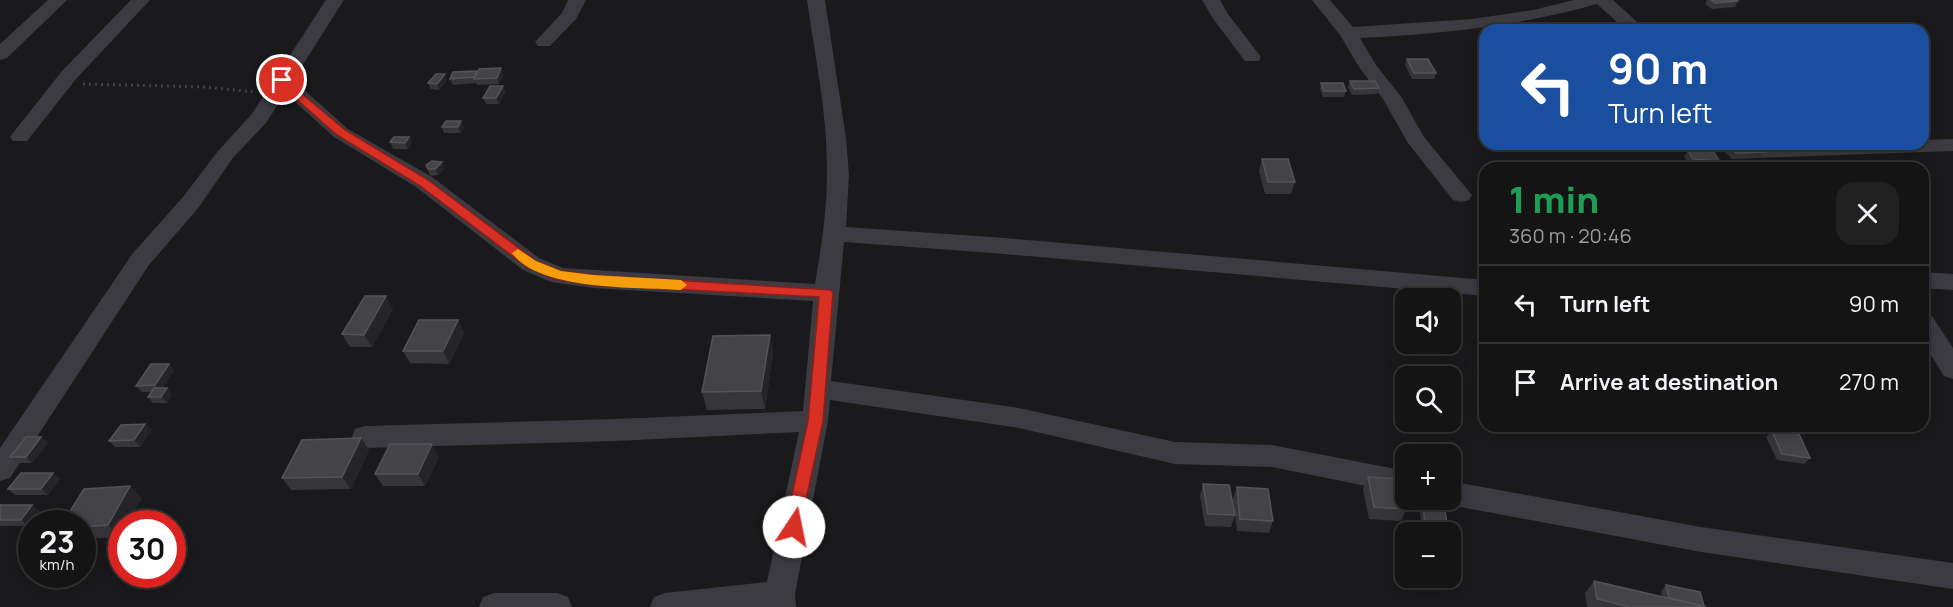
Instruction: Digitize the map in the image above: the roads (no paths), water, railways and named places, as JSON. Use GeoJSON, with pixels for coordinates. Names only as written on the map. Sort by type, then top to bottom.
{"type":"FeatureCollection","features":[{"type":"Feature","properties":{"kind":"street"},"geometry":{"type":"LineString","coordinates":[[0,54],[58,0]]}},
{"type":"Feature","properties":{"kind":"street"},"geometry":{"type":"LineString","coordinates":[[20,137],[64,81],[141,0]]}},
{"type":"Feature","properties":{"kind":"street"},"geometry":{"type":"LineString","coordinates":[[0,470],[141,259],[191,202],[225,155],[259,119],[335,0]]}},
{"type":"Feature","properties":{"kind":"street"},"geometry":{"type":"LineString","coordinates":[[544,42],[570,15],[577,0]]}},
{"type":"Feature","properties":{"kind":"street"},"geometry":{"type":"LineString","coordinates":[[681,606],[781,601],[815,421],[838,175],[836,138],[816,0]]}},
{"type":"Feature","properties":{"kind":"street"},"geometry":{"type":"LineString","coordinates":[[1211,0],[1220,16],[1252,57]]}},
{"type":"Feature","properties":{"kind":"street"},"geometry":{"type":"LineString","coordinates":[[1321,0],[1348,33],[1392,98],[1415,139],[1461,195]]}},
{"type":"Feature","properties":{"kind":"street"},"geometry":{"type":"LineString","coordinates":[[1348,33],[1501,21],[1557,11],[1593,0]]}},
{"type":"Feature","properties":{"kind":"street"},"geometry":{"type":"LineString","coordinates":[[1603,0],[1629,24]]}},
{"type":"Feature","properties":{"kind":"street"},"geometry":{"type":"LineString","coordinates":[[278,87],[341,133],[424,182],[531,264],[559,276],[593,280],[826,293]]}},
{"type":"Feature","properties":{"kind":"street"},"geometry":{"type":"LineString","coordinates":[[1929,145],[1953,145]]}},
{"type":"Feature","properties":{"kind":"street"},"geometry":{"type":"LineString","coordinates":[[1753,150],[1766,162]]}},
{"type":"Feature","properties":{"kind":"street"},"geometry":{"type":"LineString","coordinates":[[834,234],[1028,248],[1479,287]]}},
{"type":"Feature","properties":{"kind":"street"},"geometry":{"type":"LineString","coordinates":[[1929,280],[1953,282]]}},
{"type":"Feature","properties":{"kind":"street"},"geometry":{"type":"LineString","coordinates":[[1929,331],[1953,369]]}},
{"type":"Feature","properties":{"kind":"street"},"geometry":{"type":"LineString","coordinates":[[819,389],[1018,418],[1175,453],[1272,456],[1395,481]]}},
{"type":"Feature","properties":{"kind":"street"},"geometry":{"type":"LineString","coordinates":[[365,437],[616,430],[815,421]]}},
{"type":"Feature","properties":{"kind":"street"},"geometry":{"type":"LineString","coordinates":[[1461,495],[1552,514],[1701,539],[1953,576]]}},
{"type":"Feature","properties":{"kind":"street"},"geometry":{"type":"LineString","coordinates":[[494,607],[557,607]]}}]}
